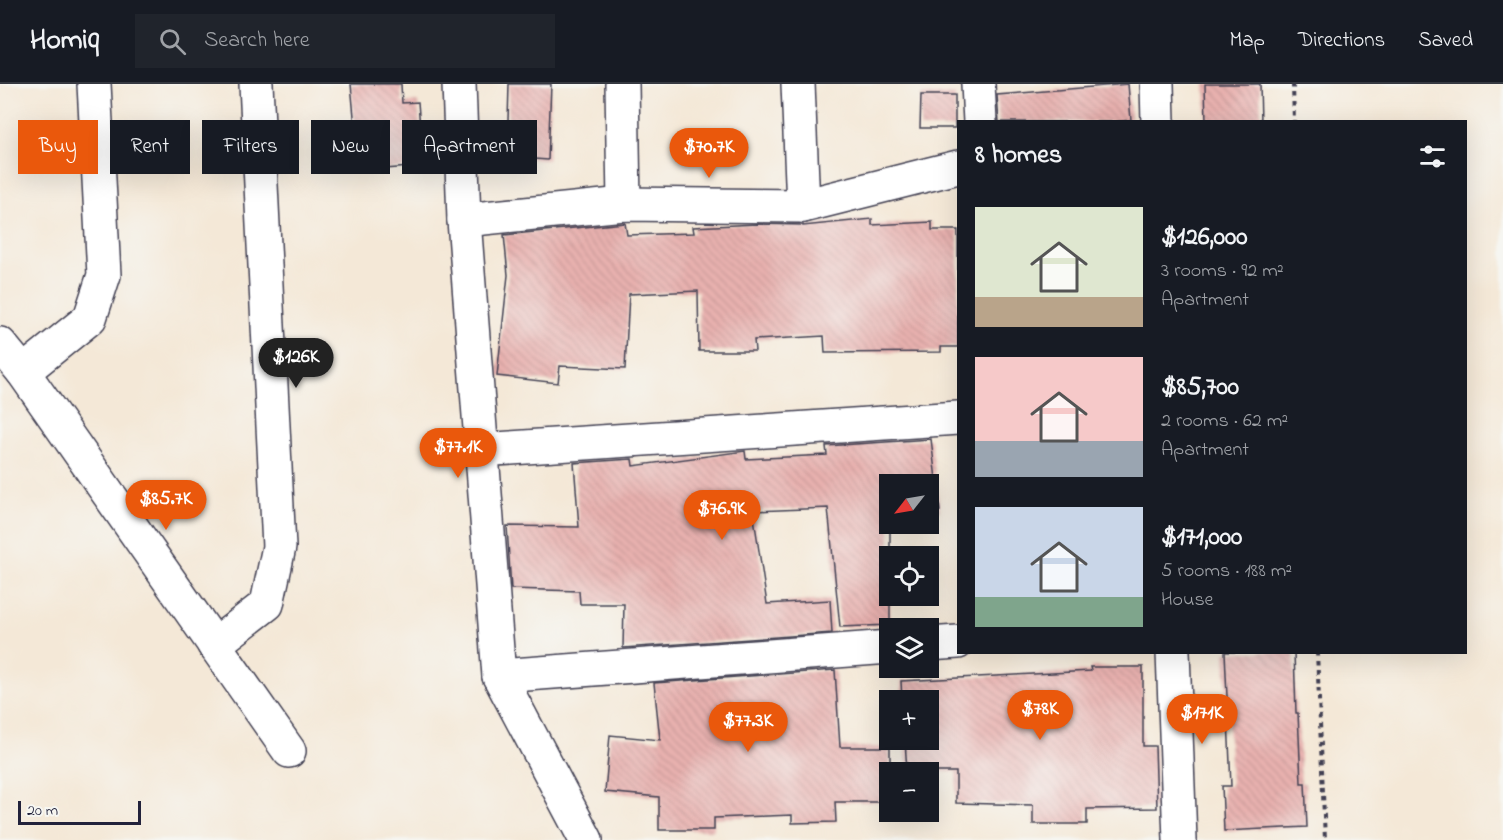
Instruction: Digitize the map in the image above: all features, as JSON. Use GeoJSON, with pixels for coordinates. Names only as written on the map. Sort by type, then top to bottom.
{"type":"FeatureCollection","features":[{"type":"Feature","properties":{"kind":"street"},"geometry":{"type":"LineString","coordinates":[[23,372],[90,318],[104,275],[94,84]]}},
{"type":"Feature","properties":{"kind":"street"},"geometry":{"type":"LineString","coordinates":[[214,645],[267,604],[279,547],[256,84]]}},
{"type":"Feature","properties":{"kind":"street"},"geometry":{"type":"LineString","coordinates":[[459,84],[464,220],[499,676],[586,840]]}},
{"type":"Feature","properties":{"kind":"street"},"geometry":{"type":"LineString","coordinates":[[622,84],[624,204]]}},
{"type":"Feature","properties":{"kind":"street"},"geometry":{"type":"LineString","coordinates":[[798,84],[803,206]]}},
{"type":"Feature","properties":{"kind":"street"},"geometry":{"type":"LineString","coordinates":[[978,84],[980,120]]}},
{"type":"Feature","properties":{"kind":"street"},"geometry":{"type":"LineString","coordinates":[[1157,84],[1158,120]]}},
{"type":"Feature","properties":{"kind":"street"},"geometry":{"type":"LineString","coordinates":[[464,220],[624,204],[803,206],[957,167]]}},
{"type":"Feature","properties":{"kind":"street"},"geometry":{"type":"LineString","coordinates":[[0,344],[23,372],[289,751]]}},
{"type":"Feature","properties":{"kind":"street"},"geometry":{"type":"LineString","coordinates":[[481,450],[957,418]]}},
{"type":"Feature","properties":{"kind":"street"},"geometry":{"type":"LineString","coordinates":[[939,643],[957,642]]}},
{"type":"Feature","properties":{"kind":"street"},"geometry":{"type":"LineString","coordinates":[[499,676],[879,648]]}},
{"type":"Feature","properties":{"kind":"street"},"geometry":{"type":"LineString","coordinates":[[1173,654],[1180,840]]}},
{"type":"Feature","properties":{"kind":"path"},"geometry":{"type":"LineString","coordinates":[[1293,84],[1294,120]]}},
{"type":"Feature","properties":{"kind":"path"},"geometry":{"type":"LineString","coordinates":[[1317,654],[1324,840]]}},
{"type":"Feature","properties":{"kind":"building"},"geometry":{"type":"Polygon","coordinates":[[[351,84],[401,84],[402,103],[418,102],[419,120],[402,120],[402,168],[390,169],[390,120],[354,120],[351,84]]]}},
{"type":"Feature","properties":{"kind":"building"},"geometry":{"type":"Polygon","coordinates":[[[509,84],[551,84],[548,160],[537,159],[537,120],[508,120],[509,84]]]}},
{"type":"Feature","properties":{"kind":"building"},"geometry":{"type":"Polygon","coordinates":[[[1128,84],[1131,120],[999,120],[997,95],[1128,84]]]}},
{"type":"Feature","properties":{"kind":"building"},"geometry":{"type":"Polygon","coordinates":[[[1205,84],[1260,84],[1261,120],[1206,120],[1205,84]]]}},
{"type":"Feature","properties":{"kind":"building"},"geometry":{"type":"Polygon","coordinates":[[[921,95],[955,95],[955,128],[920,128],[921,95]]]}},
{"type":"Feature","properties":{"kind":"building"},"geometry":{"type":"Polygon","coordinates":[[[872,219],[872,225],[932,222],[932,230],[957,230],[957,347],[941,347],[941,352],[825,353],[824,336],[754,340],[755,351],[699,351],[698,291],[629,294],[625,369],[560,366],[558,383],[497,376],[508,275],[504,235],[625,223],[627,235],[694,233],[693,227],[757,224],[803,226],[872,219]]]}},
{"type":"Feature","properties":{"kind":"building"},"geometry":{"type":"Polygon","coordinates":[[[931,439],[935,474],[879,474],[879,534],[890,534],[890,546],[879,546],[879,606],[890,606],[890,618],[879,618],[879,625],[840,627],[828,508],[753,511],[767,604],[830,600],[832,633],[623,648],[624,604],[580,604],[579,591],[511,589],[507,526],[579,527],[574,463],[632,459],[633,466],[745,451],[746,459],[827,455],[826,446],[931,439]]]}},
{"type":"Feature","properties":{"kind":"building"},"geometry":{"type":"Polygon","coordinates":[[[1225,654],[1294,654],[1301,783],[1305,783],[1307,827],[1224,831],[1222,786],[1231,786],[1225,654]]]}},
{"type":"Feature","properties":{"kind":"building"},"geometry":{"type":"Polygon","coordinates":[[[1090,667],[1143,667],[1143,746],[1155,746],[1157,808],[1087,809],[1087,824],[1033,824],[1033,805],[956,803],[956,772],[939,772],[939,762],[906,762],[906,750],[939,750],[939,690],[901,690],[901,681],[1091,671],[1090,667]]]}},
{"type":"Feature","properties":{"kind":"building"},"geometry":{"type":"Polygon","coordinates":[[[835,670],[840,747],[879,747],[879,750],[890,750],[890,762],[879,762],[879,802],[835,802],[836,822],[792,823],[792,815],[714,818],[714,830],[659,830],[659,797],[605,792],[610,735],[660,740],[654,683],[835,670]]]}}]}
